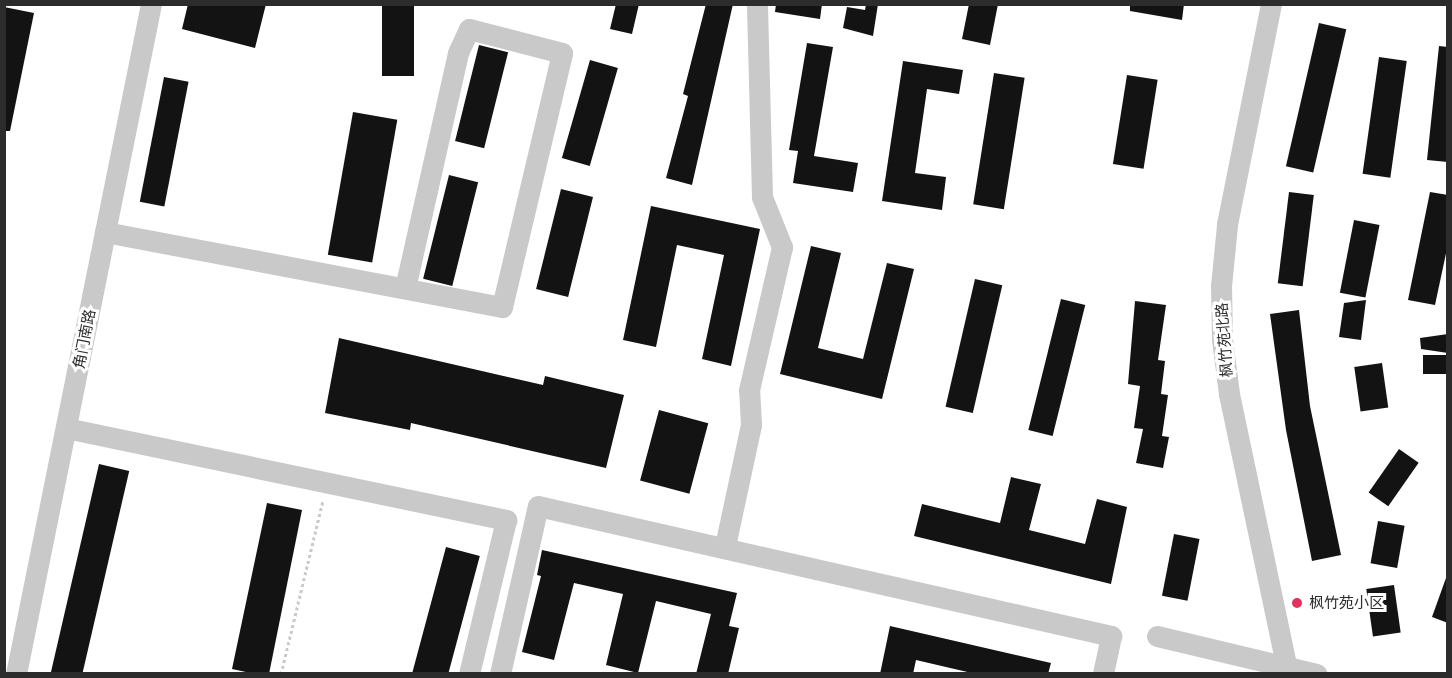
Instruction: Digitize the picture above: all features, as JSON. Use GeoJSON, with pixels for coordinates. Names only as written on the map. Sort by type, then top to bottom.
{"type":"FeatureCollection","features":[{"type":"Feature","properties":{"kind":"street","name":"角门南路"},"geometry":{"type":"LineString","coordinates":[[16,674],[151,4]]}},
{"type":"Feature","properties":{"kind":"street"},"geometry":{"type":"LineString","coordinates":[[725,546],[751,425],[749,390],[782,247],[762,197],[757,4]]}},
{"type":"Feature","properties":{"kind":"street","name":"枫竹苑北路"},"geometry":{"type":"LineString","coordinates":[[1271,4],[1227,225],[1221,318],[1228,394],[1287,670]]}},
{"type":"Feature","properties":{"kind":"street"},"geometry":{"type":"LineString","coordinates":[[105,232],[502,307],[562,52],[469,29],[458,53],[405,288]]}},
{"type":"Feature","properties":{"kind":"street"},"geometry":{"type":"LineString","coordinates":[[66,428],[506,520],[469,674]]}},
{"type":"Feature","properties":{"kind":"street"},"geometry":{"type":"LineString","coordinates":[[500,674],[538,507],[725,546],[1111,636],[1103,674]]}},
{"type":"Feature","properties":{"kind":"street"},"geometry":{"type":"LineString","coordinates":[[1157,636],[1287,670],[1317,674]]}},
{"type":"Feature","properties":{"kind":"path"},"geometry":{"type":"LineString","coordinates":[[281,674],[327,484]]}},
{"type":"Feature","properties":{"kind":"building"},"geometry":{"type":"Polygon","coordinates":[[[188,4],[266,4],[255,48],[182,29],[188,4]]]}},
{"type":"Feature","properties":{"kind":"building"},"geometry":{"type":"Polygon","coordinates":[[[382,4],[414,4],[414,76],[382,76],[382,4]]]}},
{"type":"Feature","properties":{"kind":"building"},"geometry":{"type":"Polygon","coordinates":[[[616,4],[639,4],[632,34],[610,29],[616,4]]]}},
{"type":"Feature","properties":{"kind":"building"},"geometry":{"type":"Polygon","coordinates":[[[706,4],[733,4],[692,185],[666,178],[688,96],[683,94],[706,4]]]}},
{"type":"Feature","properties":{"kind":"building"},"geometry":{"type":"Polygon","coordinates":[[[776,4],[822,4],[820,19],[775,12],[776,4]]]}},
{"type":"Feature","properties":{"kind":"building"},"geometry":{"type":"Polygon","coordinates":[[[866,4],[878,4],[873,36],[843,28],[847,7],[865,10],[866,4]]]}},
{"type":"Feature","properties":{"kind":"building"},"geometry":{"type":"Polygon","coordinates":[[[969,4],[998,4],[990,45],[962,39],[969,4]]]}},
{"type":"Feature","properties":{"kind":"building"},"geometry":{"type":"Polygon","coordinates":[[[1130,4],[1184,4],[1182,20],[1130,11],[1130,4]]]}},
{"type":"Feature","properties":{"kind":"building"},"geometry":{"type":"Polygon","coordinates":[[[4,7],[34,13],[10,131],[4,131],[4,7]]]}},
{"type":"Feature","properties":{"kind":"building"},"geometry":{"type":"Polygon","coordinates":[[[1319,23],[1346,29],[1313,173],[1286,166],[1319,23]]]}},
{"type":"Feature","properties":{"kind":"building"},"geometry":{"type":"Polygon","coordinates":[[[807,43],[833,47],[814,156],[858,163],[853,192],[793,183],[798,151],[789,150],[807,43]]]}},
{"type":"Feature","properties":{"kind":"building"},"geometry":{"type":"Polygon","coordinates":[[[479,45],[508,52],[484,148],[455,141],[479,45]]]}},
{"type":"Feature","properties":{"kind":"building"},"geometry":{"type":"Polygon","coordinates":[[[1439,46],[1448,47],[1448,162],[1427,160],[1439,46]]]}},
{"type":"Feature","properties":{"kind":"building"},"geometry":{"type":"Polygon","coordinates":[[[1379,57],[1407,61],[1390,178],[1363,174],[1379,57]]]}},
{"type":"Feature","properties":{"kind":"building"},"geometry":{"type":"Polygon","coordinates":[[[590,60],[618,68],[590,166],[562,158],[590,60]]]}},
{"type":"Feature","properties":{"kind":"building"},"geometry":{"type":"Polygon","coordinates":[[[903,61],[963,70],[959,94],[927,89],[915,173],[946,177],[942,210],[882,201],[903,61]]]}},
{"type":"Feature","properties":{"kind":"building"},"geometry":{"type":"Polygon","coordinates":[[[994,73],[1025,78],[1004,209],[973,204],[994,73]]]}},
{"type":"Feature","properties":{"kind":"building"},"geometry":{"type":"Polygon","coordinates":[[[1127,75],[1158,80],[1144,169],[1113,164],[1127,75]]]}},
{"type":"Feature","properties":{"kind":"building"},"geometry":{"type":"Polygon","coordinates":[[[164,77],[189,82],[164,206],[140,202],[164,77]]]}},
{"type":"Feature","properties":{"kind":"building"},"geometry":{"type":"Polygon","coordinates":[[[353,112],[397,120],[372,263],[328,255],[353,112]]]}},
{"type":"Feature","properties":{"kind":"building"},"geometry":{"type":"Polygon","coordinates":[[[449,175],[478,182],[452,286],[423,279],[449,175]]]}},
{"type":"Feature","properties":{"kind":"building"},"geometry":{"type":"Polygon","coordinates":[[[561,189],[593,197],[568,297],[536,289],[561,189]]]}},
{"type":"Feature","properties":{"kind":"building"},"geometry":{"type":"Polygon","coordinates":[[[1289,192],[1314,195],[1303,286],[1278,283],[1289,192]]]}},
{"type":"Feature","properties":{"kind":"building"},"geometry":{"type":"Polygon","coordinates":[[[1430,192],[1448,195],[1448,244],[1435,305],[1408,300],[1430,192]]]}},
{"type":"Feature","properties":{"kind":"building"},"geometry":{"type":"Polygon","coordinates":[[[651,206],[760,229],[731,366],[702,359],[724,255],[677,245],[656,347],[623,340],[651,206]]]}},
{"type":"Feature","properties":{"kind":"building"},"geometry":{"type":"Polygon","coordinates":[[[1354,220],[1380,225],[1365,298],[1340,293],[1354,220]]]}},
{"type":"Feature","properties":{"kind":"building"},"geometry":{"type":"Polygon","coordinates":[[[811,246],[841,253],[818,348],[863,359],[887,263],[914,269],[882,399],[780,374],[811,246]]]}},
{"type":"Feature","properties":{"kind":"building"},"geometry":{"type":"Polygon","coordinates":[[[975,279],[1002,285],[973,413],[946,407],[975,279]]]}},
{"type":"Feature","properties":{"kind":"building"},"geometry":{"type":"Polygon","coordinates":[[[1061,299],[1085,305],[1053,436],[1028,430],[1061,299]]]}},
{"type":"Feature","properties":{"kind":"building"},"geometry":{"type":"Polygon","coordinates":[[[1366,300],[1361,340],[1339,337],[1344,303],[1366,300]]]}},
{"type":"Feature","properties":{"kind":"building"},"geometry":{"type":"Polygon","coordinates":[[[1135,301],[1166,305],[1158,360],[1165,361],[1161,394],[1168,395],[1162,436],[1169,437],[1163,468],[1136,463],[1143,429],[1134,428],[1140,386],[1128,384],[1135,301]]]}},
{"type":"Feature","properties":{"kind":"building"},"geometry":{"type":"Polygon","coordinates":[[[1299,310],[1310,406],[1341,555],[1312,561],[1286,430],[1270,314],[1299,310]]]}},
{"type":"Feature","properties":{"kind":"building"},"geometry":{"type":"Polygon","coordinates":[[[1448,334],[1448,353],[1421,349],[1420,338],[1448,334]]]}},
{"type":"Feature","properties":{"kind":"building"},"geometry":{"type":"Polygon","coordinates":[[[339,338],[543,385],[545,376],[624,395],[606,468],[411,423],[410,430],[325,413],[339,338]]]}},
{"type":"Feature","properties":{"kind":"building"},"geometry":{"type":"Polygon","coordinates":[[[1423,355],[1448,355],[1448,374],[1423,374],[1423,355]]]}},
{"type":"Feature","properties":{"kind":"building"},"geometry":{"type":"Polygon","coordinates":[[[1382,363],[1388,408],[1361,411],[1354,367],[1382,363]]]}},
{"type":"Feature","properties":{"kind":"building"},"geometry":{"type":"Polygon","coordinates":[[[659,410],[708,423],[689,494],[640,481],[659,410]]]}},
{"type":"Feature","properties":{"kind":"building"},"geometry":{"type":"Polygon","coordinates":[[[1399,449],[1419,463],[1388,506],[1369,492],[1399,449]]]}},
{"type":"Feature","properties":{"kind":"building"},"geometry":{"type":"Polygon","coordinates":[[[99,464],[129,471],[82,674],[51,673],[99,464]]]}},
{"type":"Feature","properties":{"kind":"building"},"geometry":{"type":"Polygon","coordinates":[[[1011,477],[1041,484],[1029,530],[1085,544],[1097,499],[1127,507],[1111,584],[914,536],[922,504],[1000,523],[1011,477]]]}},
{"type":"Feature","properties":{"kind":"building"},"geometry":{"type":"Polygon","coordinates":[[[267,503],[302,510],[269,674],[255,674],[232,669],[267,503]]]}},
{"type":"Feature","properties":{"kind":"building"},"geometry":{"type":"Polygon","coordinates":[[[1378,521],[1405,526],[1397,568],[1371,563],[1378,521]]]}},
{"type":"Feature","properties":{"kind":"building"},"geometry":{"type":"Polygon","coordinates":[[[1174,534],[1200,539],[1188,601],[1162,596],[1174,534]]]}},
{"type":"Feature","properties":{"kind":"building"},"geometry":{"type":"Polygon","coordinates":[[[446,547],[480,556],[448,674],[412,674],[446,547]]]}},
{"type":"Feature","properties":{"kind":"building"},"geometry":{"type":"Polygon","coordinates":[[[542,550],[737,593],[729,626],[739,628],[728,674],[696,674],[711,614],[656,601],[638,673],[606,665],[623,594],[574,583],[554,660],[522,652],[541,576],[537,575],[542,550]]]}},
{"type":"Feature","properties":{"kind":"building"},"geometry":{"type":"Polygon","coordinates":[[[1446,578],[1448,578],[1448,623],[1432,617],[1446,578]]]}},
{"type":"Feature","properties":{"kind":"building"},"geometry":{"type":"Polygon","coordinates":[[[1394,585],[1401,633],[1373,636],[1366,589],[1394,585]]]}},
{"type":"Feature","properties":{"kind":"building"},"geometry":{"type":"Polygon","coordinates":[[[890,626],[1051,663],[1048,674],[976,674],[916,660],[913,674],[880,674],[890,626]]]}},
{"type":"Feature","properties":{"kind":"place","name":"枫竹苑小区"},"geometry":{"type":"Point","coordinates":[1297,603]}}]}
